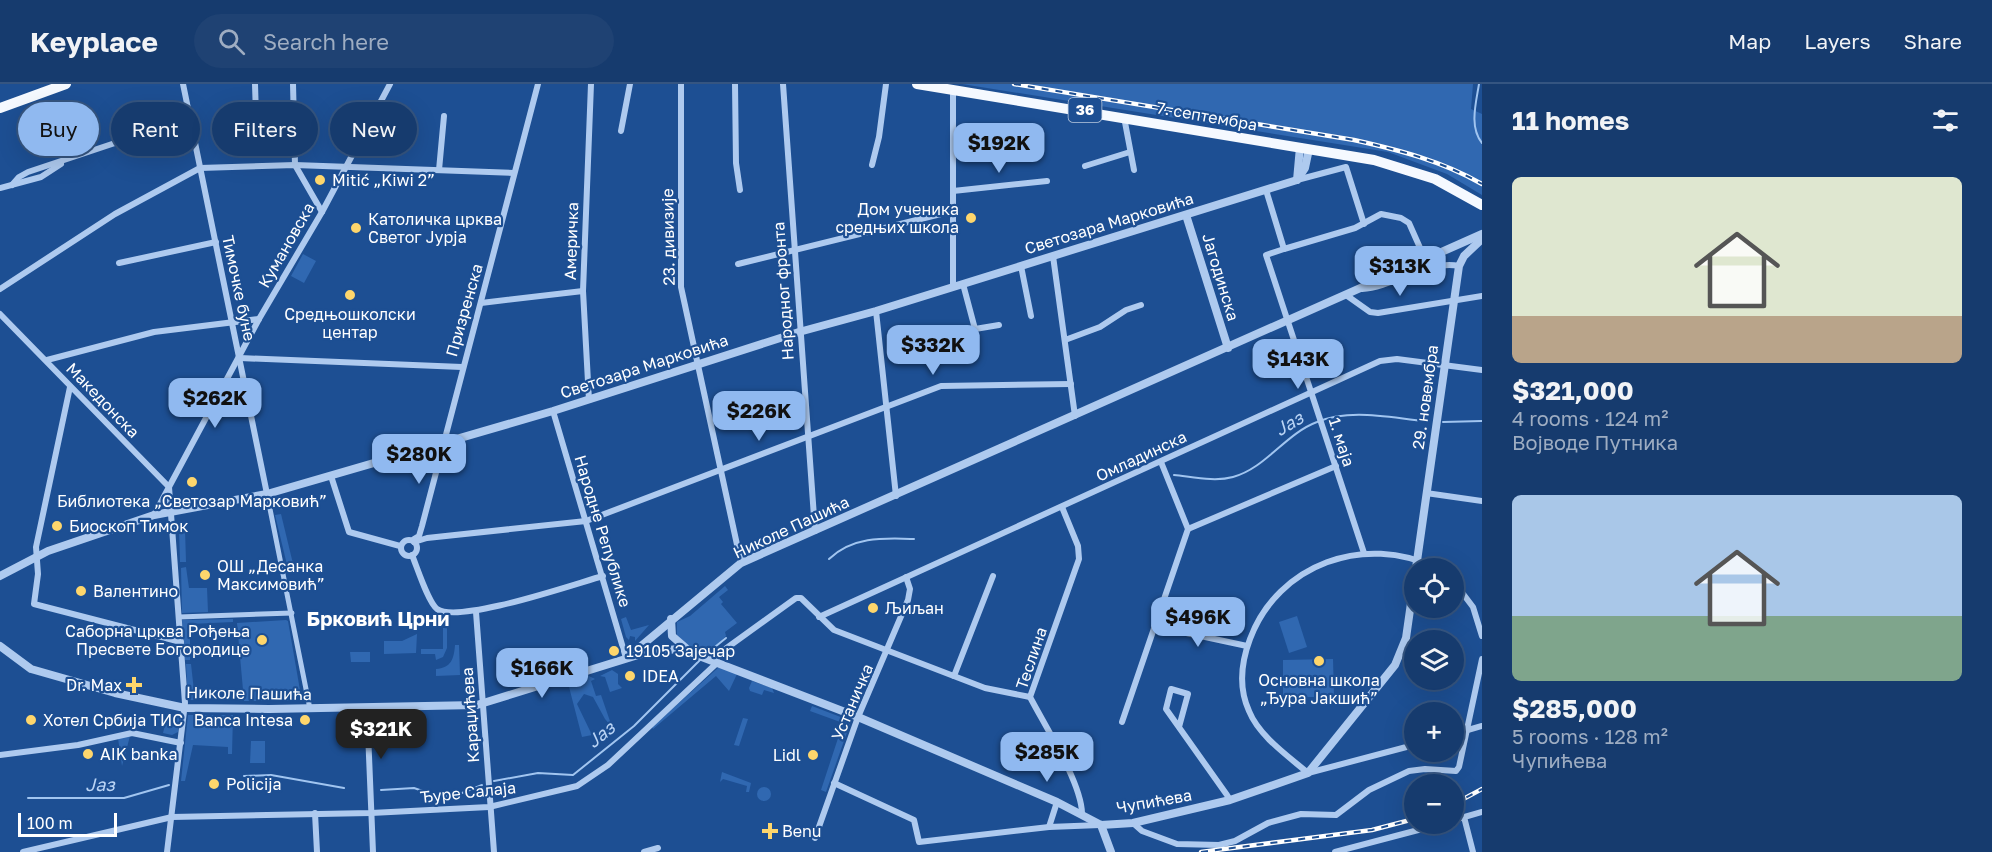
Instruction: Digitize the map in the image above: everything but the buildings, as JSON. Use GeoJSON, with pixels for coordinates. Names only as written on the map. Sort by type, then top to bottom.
{"type":"FeatureCollection","features":[{"type":"Feature","properties":{"kind":"main road"},"geometry":{"type":"LineString","coordinates":[[0,108],[66,84]]}},
{"type":"Feature","properties":{"kind":"main road","name":"7. септембра"},"geometry":{"type":"LineString","coordinates":[[918,84],[1374,160],[1435,179],[1482,206]]}},
{"type":"Feature","properties":{"kind":"street","name":"Тимочке буне"},"geometry":{"type":"LineString","coordinates":[[183,84],[187,102]]}},
{"type":"Feature","properties":{"kind":"street"},"geometry":{"type":"LineString","coordinates":[[255,84],[256,102]]}},
{"type":"Feature","properties":{"kind":"street"},"geometry":{"type":"LineString","coordinates":[[292,84],[293,102]]}},
{"type":"Feature","properties":{"kind":"street","name":"Кумановска"},"geometry":{"type":"LineString","coordinates":[[154,515],[259,319],[322,212],[390,84]]}},
{"type":"Feature","properties":{"kind":"street","name":"Призренска"},"geometry":{"type":"LineString","coordinates":[[413,541],[420,533],[442,441],[481,303],[538,84]]}},
{"type":"Feature","properties":{"kind":"street","name":"Америчка"},"geometry":{"type":"LineString","coordinates":[[589,400],[583,291],[591,84]]}},
{"type":"Feature","properties":{"kind":"street"},"geometry":{"type":"LineString","coordinates":[[621,131],[630,84]]}},
{"type":"Feature","properties":{"kind":"street","name":"23. дивизије"},"geometry":{"type":"LineString","coordinates":[[681,84],[680,277],[741,564]]}},
{"type":"Feature","properties":{"kind":"street"},"geometry":{"type":"LineString","coordinates":[[735,84],[735,164],[740,190]]}},
{"type":"Feature","properties":{"kind":"street","name":"Народног фронта"},"geometry":{"type":"LineString","coordinates":[[783,84],[815,531]]}},
{"type":"Feature","properties":{"kind":"street"},"geometry":{"type":"LineString","coordinates":[[872,165],[879,137],[886,84]]}},
{"type":"Feature","properties":{"kind":"street"},"geometry":{"type":"LineString","coordinates":[[953,89],[953,287]]}},
{"type":"Feature","properties":{"kind":"street"},"geometry":{"type":"LineString","coordinates":[[440,170],[444,116]]}},
{"type":"Feature","properties":{"kind":"street"},"geometry":{"type":"LineString","coordinates":[[1124,117],[1134,170]]}},
{"type":"Feature","properties":{"kind":"street"},"geometry":{"type":"LineString","coordinates":[[0,188],[50,173],[64,162],[111,145]]}},
{"type":"Feature","properties":{"kind":"street"},"geometry":{"type":"LineString","coordinates":[[1298,180],[1304,148]]}},
{"type":"Feature","properties":{"kind":"street"},"geometry":{"type":"LineString","coordinates":[[1085,166],[1130,152]]}},
{"type":"Feature","properties":{"kind":"street","name":"Тимочке буне"},"geometry":{"type":"LineString","coordinates":[[198,156],[310,709]]}},
{"type":"Feature","properties":{"kind":"street"},"geometry":{"type":"LineString","coordinates":[[295,156],[295,165],[322,212]]}},
{"type":"Feature","properties":{"kind":"street"},"geometry":{"type":"LineString","coordinates":[[0,289],[115,214],[200,168],[295,165],[514,173]]}},
{"type":"Feature","properties":{"kind":"street","name":"Светозара Марковића"},"geometry":{"type":"LineString","coordinates":[[0,576],[34,556],[154,515],[267,494],[331,476],[442,441],[553,411],[799,332],[876,311],[1346,167],[1364,224]]}},
{"type":"Feature","properties":{"kind":"street"},"geometry":{"type":"LineString","coordinates":[[953,191],[1047,181]]}},
{"type":"Feature","properties":{"kind":"street"},"geometry":{"type":"LineString","coordinates":[[1266,190],[1284,249],[1364,224],[1381,214],[1405,220],[1411,226],[1425,259]]}},
{"type":"Feature","properties":{"kind":"street"},"geometry":{"type":"LineString","coordinates":[[738,264],[953,212]]}},
{"type":"Feature","properties":{"kind":"street","name":"Јагодинска"},"geometry":{"type":"LineString","coordinates":[[1186,215],[1228,348]]}},
{"type":"Feature","properties":{"kind":"street","name":"Николе Пашића"},"geometry":{"type":"LineString","coordinates":[[1,648],[19,662],[52,676],[184,708],[310,709],[483,704],[626,658],[741,564],[1482,234]]}},
{"type":"Feature","properties":{"kind":"street"},"geometry":{"type":"LineString","coordinates":[[1459,266],[1464,256],[1482,239]]}},
{"type":"Feature","properties":{"kind":"street"},"geometry":{"type":"LineString","coordinates":[[119,263],[216,242]]}},
{"type":"Feature","properties":{"kind":"street","name":"1. маја"},"geometry":{"type":"LineString","coordinates":[[1284,249],[1266,255],[1364,553]]}},
{"type":"Feature","properties":{"kind":"street"},"geometry":{"type":"LineString","coordinates":[[1053,256],[1075,416]]}},
{"type":"Feature","properties":{"kind":"street","name":"Николе Пашића"},"geometry":{"type":"LineString","coordinates":[[1358,290],[1377,287],[1443,264],[1459,266]]}},
{"type":"Feature","properties":{"kind":"street"},"geometry":{"type":"LineString","coordinates":[[1021,266],[1031,316]]}},
{"type":"Feature","properties":{"kind":"street","name":"29. новембра"},"geometry":{"type":"LineString","coordinates":[[1418,558],[1459,266]]}},
{"type":"Feature","properties":{"kind":"street"},"geometry":{"type":"LineString","coordinates":[[963,284],[975,329],[999,325]]}},
{"type":"Feature","properties":{"kind":"street"},"geometry":{"type":"LineString","coordinates":[[481,303],[583,291]]}},
{"type":"Feature","properties":{"kind":"street"},"geometry":{"type":"LineString","coordinates":[[1346,295],[1374,313],[1482,296]]}},
{"type":"Feature","properties":{"kind":"street"},"geometry":{"type":"LineString","coordinates":[[1065,340],[1111,322],[1126,310],[1142,305]]}},
{"type":"Feature","properties":{"kind":"street"},"geometry":{"type":"LineString","coordinates":[[876,311],[896,496]]}},
{"type":"Feature","properties":{"kind":"street","name":"Македонска"},"geometry":{"type":"LineString","coordinates":[[0,314],[169,487]]}},
{"type":"Feature","properties":{"kind":"street"},"geometry":{"type":"LineString","coordinates":[[47,360],[154,332],[259,319]]}},
{"type":"Feature","properties":{"kind":"street"},"geometry":{"type":"LineString","coordinates":[[240,358],[462,367]]}},
{"type":"Feature","properties":{"kind":"street","name":"Омладинска"},"geometry":{"type":"LineString","coordinates":[[819,617],[1387,359],[1482,370]]}},
{"type":"Feature","properties":{"kind":"street"},"geometry":{"type":"LineString","coordinates":[[400,546],[405,540],[586,522],[949,384],[1071,384]]}},
{"type":"Feature","properties":{"kind":"street"},"geometry":{"type":"LineString","coordinates":[[70,387],[34,556],[38,574],[34,604],[181,642]]}},
{"type":"Feature","properties":{"kind":"street","name":"Народне Републике"},"geometry":{"type":"LineString","coordinates":[[553,411],[626,658]]}},
{"type":"Feature","properties":{"kind":"street"},"geometry":{"type":"LineString","coordinates":[[1122,722],[1188,529],[1161,462]]}},
{"type":"Feature","properties":{"kind":"street"},"geometry":{"type":"LineString","coordinates":[[1188,529],[1336,466]]}},
{"type":"Feature","properties":{"kind":"street"},"geometry":{"type":"LineString","coordinates":[[331,476],[349,532],[400,546]]}},
{"type":"Feature","properties":{"kind":"street"},"geometry":{"type":"LineString","coordinates":[[167,852],[184,708],[169,487]]}},
{"type":"Feature","properties":{"kind":"street"},"geometry":{"type":"LineString","coordinates":[[1426,493],[1482,501]]}},
{"type":"Feature","properties":{"kind":"street","name":"Теслина"},"geometry":{"type":"LineString","coordinates":[[1062,507],[1078,546],[1079,559],[1030,697],[1072,778],[1081,799],[1082,813]]}},
{"type":"Feature","properties":{"kind":"street"},"geometry":{"type":"LineString","coordinates":[[412,555],[417,549],[413,541]]}},
{"type":"Feature","properties":{"kind":"street"},"geometry":{"type":"LineString","coordinates":[[400,546],[404,555],[412,555]]}},
{"type":"Feature","properties":{"kind":"street"},"geometry":{"type":"LineString","coordinates":[[1404,562],[1364,553],[1324,562],[1291,581],[1262,613],[1247,646],[1241,681],[1249,712],[1269,738],[1308,773],[1395,665],[1406,638],[1409,618]]}},
{"type":"Feature","properties":{"kind":"street"},"geometry":{"type":"LineString","coordinates":[[412,555],[433,604],[438,610],[449,612],[476,612],[603,576]]}},
{"type":"Feature","properties":{"kind":"street"},"geometry":{"type":"LineString","coordinates":[[954,676],[993,576]]}},
{"type":"Feature","properties":{"kind":"street","name":"Устаничка"},"geometry":{"type":"LineString","coordinates":[[815,838],[858,717],[888,652],[909,596],[906,577]]}},
{"type":"Feature","properties":{"kind":"street"},"geometry":{"type":"LineString","coordinates":[[1464,594],[1479,613],[1482,636]]}},
{"type":"Feature","properties":{"kind":"street","name":"Ђуре Салаја"},"geometry":{"type":"LineString","coordinates":[[23,852],[172,817],[371,813],[489,807],[542,796],[588,781],[608,765],[709,659],[796,598],[802,599],[819,617]]}},
{"type":"Feature","properties":{"kind":"street","name":"Караџићева"},"geometry":{"type":"LineString","coordinates":[[476,612],[494,852]]}},
{"type":"Feature","properties":{"kind":"street"},"geometry":{"type":"LineString","coordinates":[[179,617],[292,613]]}},
{"type":"Feature","properties":{"kind":"street"},"geometry":{"type":"LineString","coordinates":[[819,617],[834,630],[888,652],[985,688],[1030,697]]}},
{"type":"Feature","properties":{"kind":"street"},"geometry":{"type":"LineString","coordinates":[[671,619],[672,636]]}},
{"type":"Feature","properties":{"kind":"street"},"geometry":{"type":"LineString","coordinates":[[1154,626],[1247,646]]}},
{"type":"Feature","properties":{"kind":"street"},"geometry":{"type":"LineString","coordinates":[[664,648],[659,642],[659,629],[672,636],[690,651]]}},
{"type":"Feature","properties":{"kind":"street"},"geometry":{"type":"LineString","coordinates":[[626,658],[664,648],[690,651]]}},
{"type":"Feature","properties":{"kind":"street","name":"Чупићева"},"geometry":{"type":"LineString","coordinates":[[690,651],[858,717],[1082,813],[1101,825],[1133,824],[1230,800],[1308,773],[1404,748]]}},
{"type":"Feature","properties":{"kind":"street"},"geometry":{"type":"LineString","coordinates":[[1133,824],[1142,831],[1177,844],[1201,846],[1235,841],[1268,823],[1303,814],[1336,815],[1369,790],[1409,771],[1458,770],[1482,659]]}},
{"type":"Feature","properties":{"kind":"street"},"geometry":{"type":"LineString","coordinates":[[1179,727],[1188,694],[1171,689],[1166,710],[1230,800]]}},
{"type":"Feature","properties":{"kind":"street"},"geometry":{"type":"LineString","coordinates":[[367,708],[373,852]]}},
{"type":"Feature","properties":{"kind":"street"},"geometry":{"type":"LineString","coordinates":[[1464,731],[1482,726]]}},
{"type":"Feature","properties":{"kind":"street"},"geometry":{"type":"LineString","coordinates":[[0,754],[78,745],[132,733],[181,743]]}},
{"type":"Feature","properties":{"kind":"street"},"geometry":{"type":"LineString","coordinates":[[834,783],[914,820],[919,842],[1049,827],[1101,825],[1111,852]]}},
{"type":"Feature","properties":{"kind":"street"},"geometry":{"type":"LineString","coordinates":[[1049,827],[1057,802]]}},
{"type":"Feature","properties":{"kind":"street"},"geometry":{"type":"LineString","coordinates":[[315,813],[317,852]]}},
{"type":"Feature","properties":{"kind":"street"},"geometry":{"type":"LineString","coordinates":[[1473,852],[1464,817],[1482,813]]}},
{"type":"Feature","properties":{"kind":"street"},"geometry":{"type":"LineString","coordinates":[[1335,852],[1404,834]]}},
{"type":"Feature","properties":{"kind":"street"},"geometry":{"type":"LineString","coordinates":[[644,852],[658,848]]}},
{"type":"Feature","properties":{"kind":"shaded area"},"geometry":{"type":"Polygon","coordinates":[[[962,84],[1473,84],[1471,109],[1482,114],[1482,195],[1447,174],[1388,152],[962,84]]]}},
{"type":"Feature","properties":{"kind":"shaded area"},"geometry":{"type":"Polygon","coordinates":[[[303,254],[316,261],[304,283],[291,276],[303,254]]]}},
{"type":"Feature","properties":{"kind":"shaded area"},"geometry":{"type":"Polygon","coordinates":[[[281,514],[295,572],[289,573],[275,515],[281,514]]]}},
{"type":"Feature","properties":{"kind":"shaded area"},"geometry":{"type":"Polygon","coordinates":[[[179,530],[185,530],[186,562],[180,562],[179,530]]]}},
{"type":"Feature","properties":{"kind":"shaded area"},"geometry":{"type":"Polygon","coordinates":[[[186,567],[189,588],[207,588],[208,612],[182,613],[181,568],[186,567]]]}},
{"type":"Feature","properties":{"kind":"shaded area"},"geometry":{"type":"Polygon","coordinates":[[[725,586],[728,590],[719,597],[723,602],[721,604],[737,623],[725,632],[726,636],[712,649],[702,653],[697,652],[677,636],[677,622],[690,616],[725,586]]]}},
{"type":"Feature","properties":{"kind":"shaded area"},"geometry":{"type":"Polygon","coordinates":[[[438,611],[446,613],[447,626],[431,625],[438,611]]]}},
{"type":"Feature","properties":{"kind":"shaded area"},"geometry":{"type":"Polygon","coordinates":[[[1297,616],[1307,647],[1289,653],[1279,622],[1297,616]]]}},
{"type":"Feature","properties":{"kind":"shaded area"},"geometry":{"type":"Polygon","coordinates":[[[626,617],[631,630],[649,625],[635,641],[635,637],[630,636],[629,640],[626,637],[621,619],[626,617]]]}},
{"type":"Feature","properties":{"kind":"shaded area"},"geometry":{"type":"Polygon","coordinates":[[[233,619],[233,622],[190,624],[190,660],[185,660],[182,620],[233,619]]]}},
{"type":"Feature","properties":{"kind":"shaded area"},"geometry":{"type":"Polygon","coordinates":[[[286,620],[301,696],[296,701],[244,701],[237,623],[286,620]]]}},
{"type":"Feature","properties":{"kind":"shaded area"},"geometry":{"type":"Polygon","coordinates":[[[443,628],[447,628],[447,648],[443,657],[436,660],[435,654],[421,654],[421,649],[443,649],[443,628]]]}},
{"type":"Feature","properties":{"kind":"shaded area"},"geometry":{"type":"Polygon","coordinates":[[[417,634],[416,653],[384,654],[384,641],[402,641],[417,634]]]}},
{"type":"Feature","properties":{"kind":"shaded area"},"geometry":{"type":"Polygon","coordinates":[[[455,645],[459,645],[460,675],[436,676],[436,669],[445,667],[451,662],[455,645]]]}},
{"type":"Feature","properties":{"kind":"shaded area"},"geometry":{"type":"Polygon","coordinates":[[[350,652],[370,652],[370,662],[351,662],[350,652]]]}},
{"type":"Feature","properties":{"kind":"shaded area"},"geometry":{"type":"Polygon","coordinates":[[[1333,659],[1334,697],[1283,697],[1283,660],[1333,659]]]}},
{"type":"Feature","properties":{"kind":"shaded area"},"geometry":{"type":"Polygon","coordinates":[[[186,664],[191,664],[195,700],[188,700],[186,664]]]}},
{"type":"Feature","properties":{"kind":"shaded area"},"geometry":{"type":"Polygon","coordinates":[[[719,667],[737,674],[729,691],[716,676],[653,729],[652,727],[719,667]]]}},
{"type":"Feature","properties":{"kind":"shaded area"},"geometry":{"type":"Polygon","coordinates":[[[612,670],[618,674],[618,684],[622,688],[610,692],[605,677],[600,676],[612,670]]]}},
{"type":"Feature","properties":{"kind":"shaded area"},"geometry":{"type":"Polygon","coordinates":[[[589,676],[595,679],[591,681],[596,696],[601,695],[612,727],[593,697],[584,694],[577,704],[592,735],[582,737],[568,683],[589,676]]]}},
{"type":"Feature","properties":{"kind":"shaded area"},"geometry":{"type":"Polygon","coordinates":[[[752,681],[772,688],[774,693],[764,690],[762,695],[750,691],[752,681]]]}},
{"type":"Feature","properties":{"kind":"shaded area"},"geometry":{"type":"Polygon","coordinates":[[[812,706],[851,721],[826,792],[821,790],[843,723],[810,711],[812,706]]]}},
{"type":"Feature","properties":{"kind":"shaded area"},"geometry":{"type":"Polygon","coordinates":[[[172,714],[180,715],[178,732],[172,735],[163,733],[167,717],[172,714]]]}},
{"type":"Feature","properties":{"kind":"shaded area"},"geometry":{"type":"Polygon","coordinates":[[[188,715],[233,715],[232,754],[228,754],[228,747],[193,745],[185,781],[181,781],[188,715]]]}},
{"type":"Feature","properties":{"kind":"shaded area"},"geometry":{"type":"Polygon","coordinates":[[[743,718],[748,719],[739,746],[734,745],[743,718]]]}},
{"type":"Feature","properties":{"kind":"shaded area"},"geometry":{"type":"Polygon","coordinates":[[[130,736],[122,766],[118,738],[130,736]]]}},
{"type":"Feature","properties":{"kind":"shaded area"},"geometry":{"type":"Polygon","coordinates":[[[251,741],[265,741],[265,763],[250,763],[251,741]]]}},
{"type":"Feature","properties":{"kind":"shaded area"},"geometry":{"type":"Polygon","coordinates":[[[722,772],[751,783],[749,792],[746,792],[747,786],[723,779],[720,782],[722,772]]]}},
{"type":"Feature","properties":{"kind":"shaded area"},"geometry":{"type":"Polygon","coordinates":[[[764,787],[769,789],[771,794],[769,799],[764,801],[759,799],[757,794],[759,789],[764,787]]]}},
{"type":"Feature","properties":{"kind":"waterway"},"geometry":{"type":"LineString","coordinates":[[1479,84],[1475,122],[1478,137],[1482,143]]}},
{"type":"Feature","properties":{"kind":"waterway","name":"Јаз"},"geometry":{"type":"LineString","coordinates":[[1174,475],[1211,479],[1233,477],[1245,473],[1266,459],[1295,434],[1330,418],[1371,415],[1426,421]]}},
{"type":"Feature","properties":{"kind":"waterway","name":"Јаз"},"geometry":{"type":"LineString","coordinates":[[1443,422],[1482,421]]}},
{"type":"Feature","properties":{"kind":"waterway","name":"Јаз"},"geometry":{"type":"LineString","coordinates":[[829,559],[838,551],[859,542],[880,539],[914,539]]}},
{"type":"Feature","properties":{"kind":"waterway","name":"Јаз"},"geometry":{"type":"LineString","coordinates":[[705,655],[726,638]]}},
{"type":"Feature","properties":{"kind":"waterway","name":"Јаз"},"geometry":{"type":"LineString","coordinates":[[494,781],[538,773],[573,775],[634,726],[701,659]]}},
{"type":"Feature","properties":{"kind":"waterway","name":"Јаз"},"geometry":{"type":"LineString","coordinates":[[244,776],[271,775],[344,788]]}},
{"type":"Feature","properties":{"kind":"waterway","name":"Јаз"},"geometry":{"type":"LineString","coordinates":[[28,798],[124,798],[169,785]]}},
{"type":"Feature","properties":{"kind":"waterway","name":"Јаз"},"geometry":{"type":"LineString","coordinates":[[462,793],[482,785]]}},
{"type":"Feature","properties":{"kind":"waterway","name":"Јаз"},"geometry":{"type":"LineString","coordinates":[[381,790],[414,788],[437,796],[454,796]]}},
{"type":"Feature","properties":{"kind":"railway"},"geometry":{"type":"LineString","coordinates":[[1014,84],[1354,140],[1420,157],[1482,184]]}},
{"type":"Feature","properties":{"kind":"railway"},"geometry":{"type":"LineString","coordinates":[[1464,799],[1482,789]]}},
{"type":"Feature","properties":{"kind":"railway"},"geometry":{"type":"LineString","coordinates":[[1201,852],[1372,830],[1404,822]]}},
{"type":"Feature","properties":{"kind":"place","name":"Mitić „Kiwi 2”"},"geometry":{"type":"Point","coordinates":[320,180]}},
{"type":"Feature","properties":{"kind":"place","name":"Дом ученика средњих школа"},"geometry":{"type":"Point","coordinates":[971,218]}},
{"type":"Feature","properties":{"kind":"place","name":"Католичка црква Светог Јурја"},"geometry":{"type":"Point","coordinates":[356,228]}},
{"type":"Feature","properties":{"kind":"place","name":"Средњошколски центар"},"geometry":{"type":"Point","coordinates":[350,295]}},
{"type":"Feature","properties":{"kind":"place","name":"Библиотека „Светозар Марковић”"},"geometry":{"type":"Point","coordinates":[192,482]}},
{"type":"Feature","properties":{"kind":"place","name":"Биоскоп Тимок"},"geometry":{"type":"Point","coordinates":[57,526]}},
{"type":"Feature","properties":{"kind":"place","name":"ОШ „Десанка Максимовић”"},"geometry":{"type":"Point","coordinates":[205,575]}},
{"type":"Feature","properties":{"kind":"place","name":"Валентино"},"geometry":{"type":"Point","coordinates":[81,591]}},
{"type":"Feature","properties":{"kind":"place","name":"Љиљан"},"geometry":{"type":"Point","coordinates":[873,608]}},
{"type":"Feature","properties":{"kind":"place","name":"Саборна црква Рођења Пресвете Богородице"},"geometry":{"type":"Point","coordinates":[262,640]}},
{"type":"Feature","properties":{"kind":"place","name":"19105 Зајечар"},"geometry":{"type":"Point","coordinates":[614,651]}},
{"type":"Feature","properties":{"kind":"place","name":"Основна школа „Ђура Јакшић”"},"geometry":{"type":"Point","coordinates":[1319,661]}},
{"type":"Feature","properties":{"kind":"place","name":"IDEA"},"geometry":{"type":"Point","coordinates":[630,676]}},
{"type":"Feature","properties":{"kind":"place","name":"Dr. Max"},"geometry":{"type":"Point","coordinates":[134,685]}},
{"type":"Feature","properties":{"kind":"place","name":"Хотел Србија ТИС"},"geometry":{"type":"Point","coordinates":[31,720]}},
{"type":"Feature","properties":{"kind":"place","name":"Banca Intesa"},"geometry":{"type":"Point","coordinates":[305,720]}},
{"type":"Feature","properties":{"kind":"place","name":"AIK banka"},"geometry":{"type":"Point","coordinates":[88,754]}},
{"type":"Feature","properties":{"kind":"place","name":"Lidl"},"geometry":{"type":"Point","coordinates":[813,755]}},
{"type":"Feature","properties":{"kind":"place","name":"Policija"},"geometry":{"type":"Point","coordinates":[214,784]}},
{"type":"Feature","properties":{"kind":"place","name":"Benu"},"geometry":{"type":"Point","coordinates":[770,831]}},
{"type":"Feature","properties":{"kind":"district","name":"Брковић Црни"},"geometry":{"type":"Point","coordinates":[378,619]}}]}
